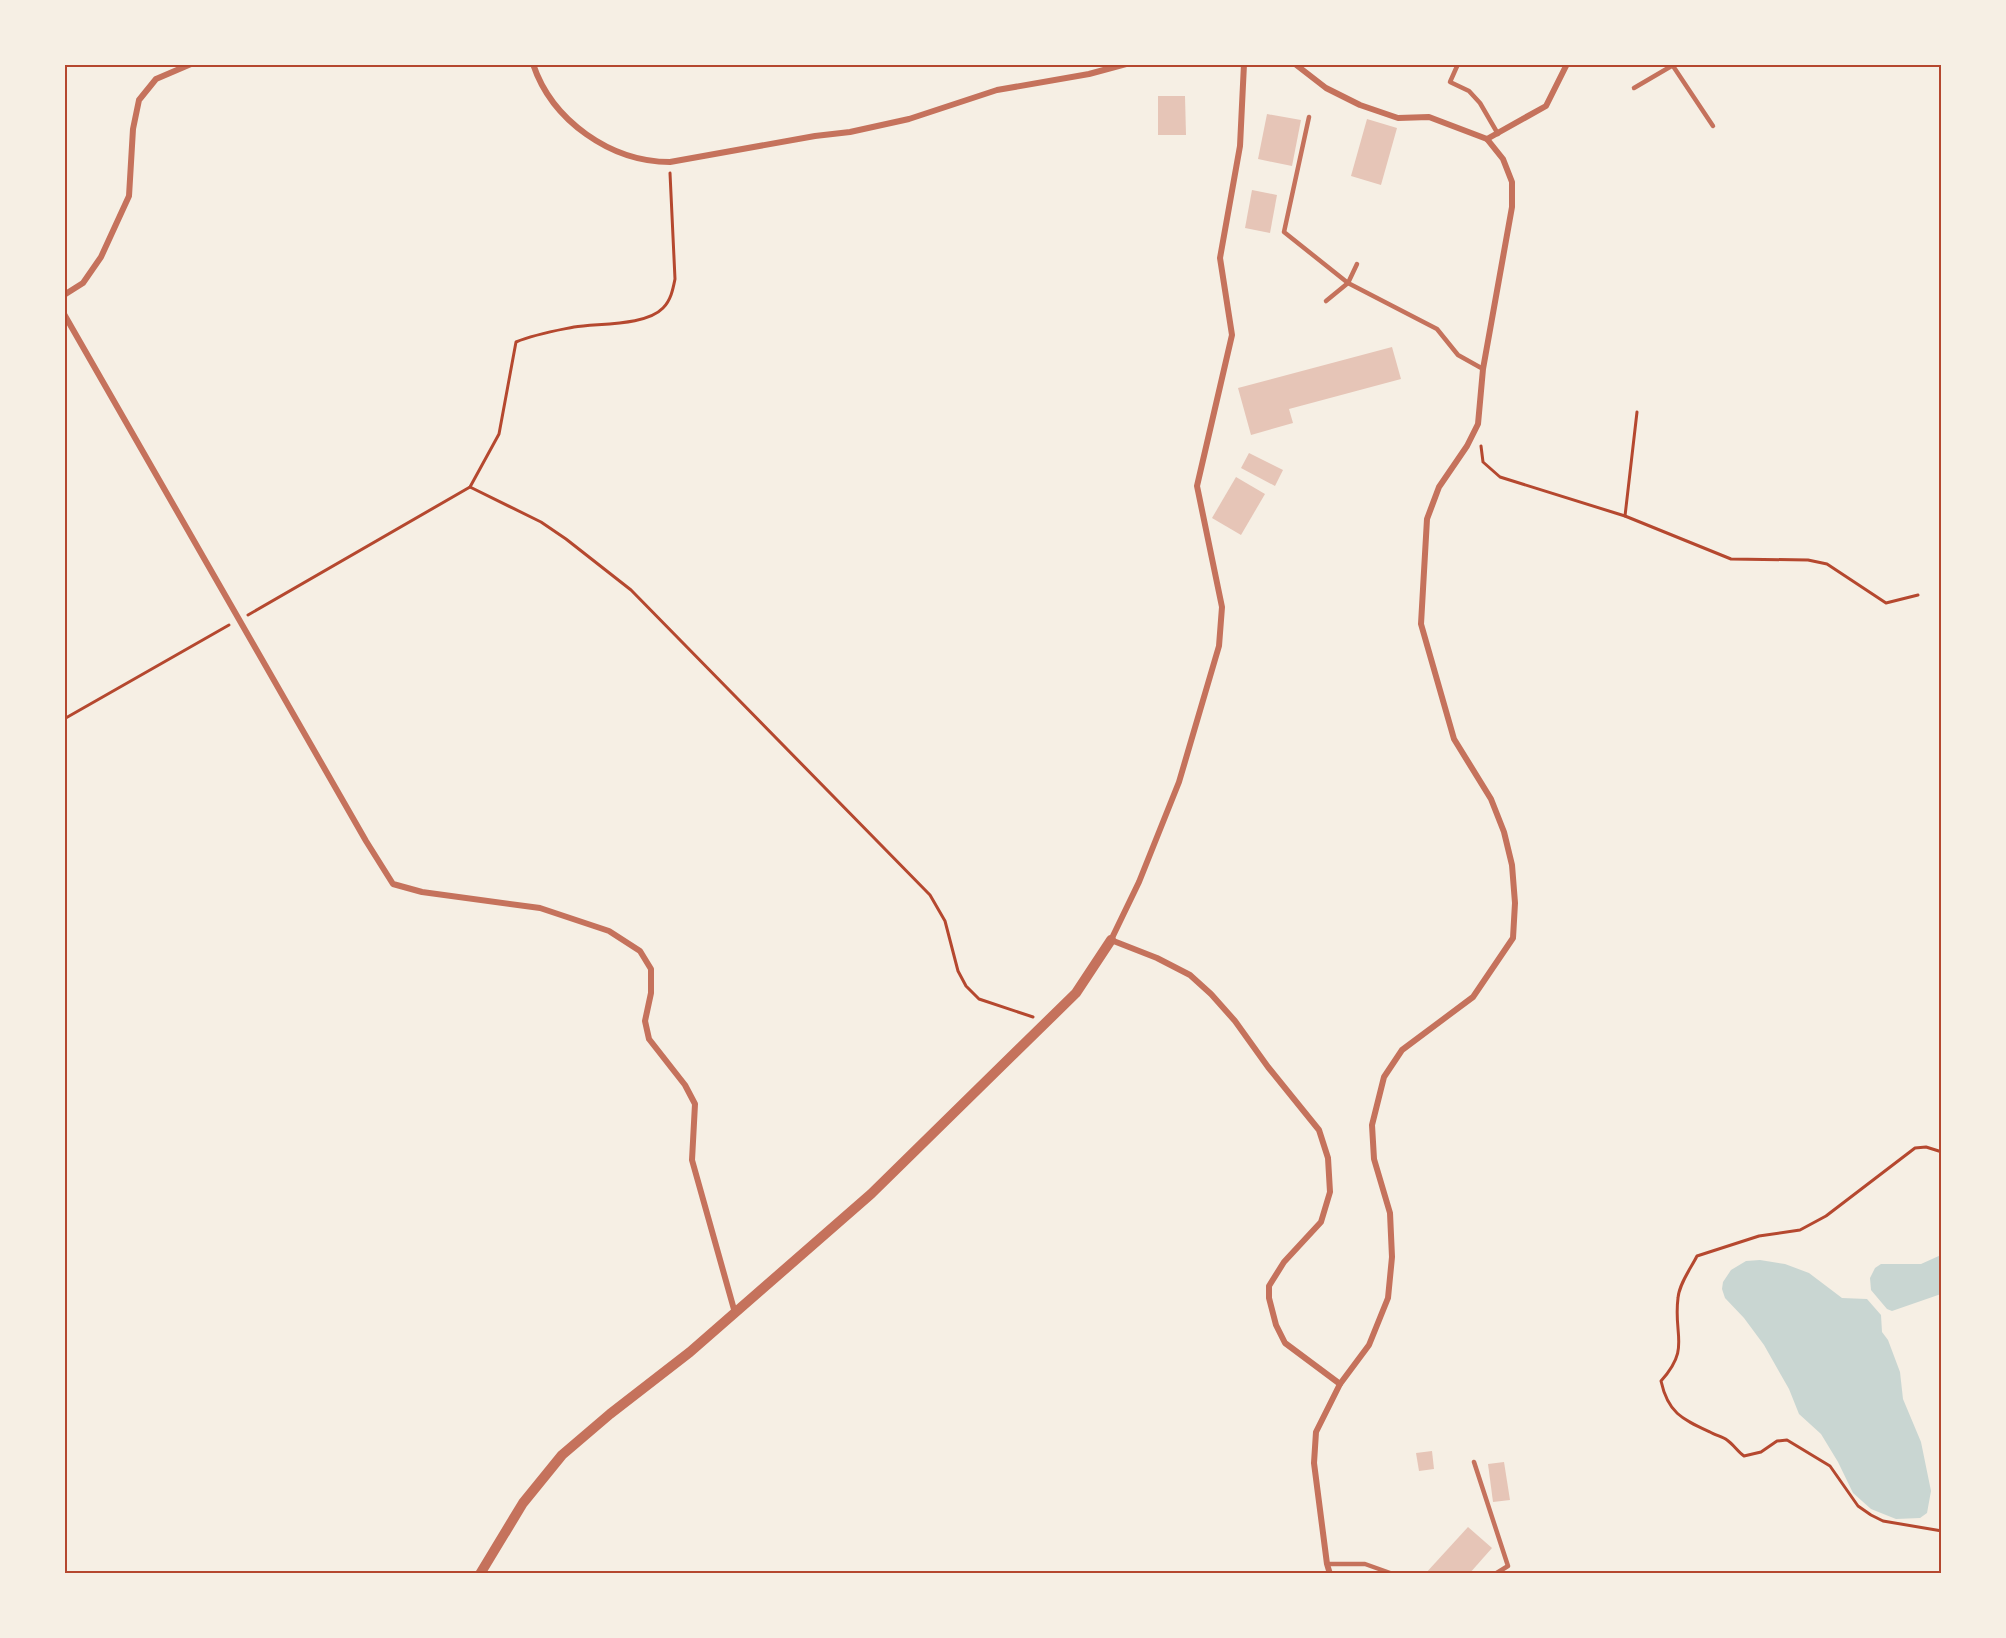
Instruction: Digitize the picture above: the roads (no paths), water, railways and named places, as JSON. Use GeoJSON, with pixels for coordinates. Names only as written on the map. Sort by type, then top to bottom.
{"type":"FeatureCollection","features":[{"type":"Feature","properties":{"kind":"street"},"geometry":{"type":"LineString","coordinates":[[64,295],[83,282],[101,257],[129,196],[133,129],[139,100],[156,79],[191,64]]}},
{"type":"Feature","properties":{"kind":"street"},"geometry":{"type":"LineString","coordinates":[[533,64],[550,98],[587,136],[630,157],[650,162],[670,162],[815,136],[850,132],[909,119],[997,90],[1089,74],[1126,64]]}},
{"type":"Feature","properties":{"kind":"street"},"geometry":{"type":"LineString","coordinates":[[480,1574],[523,1503],[562,1455],[610,1414],[690,1352],[871,1194],[1076,993],[1111,940],[1139,882],[1179,782],[1219,646],[1222,606],[1197,486],[1232,335],[1220,258],[1240,146],[1244,64]]}},
{"type":"Feature","properties":{"kind":"street"},"geometry":{"type":"LineString","coordinates":[[1295,64],[1326,88],[1360,105],[1398,118],[1429,117],[1487,139],[1503,159],[1512,182],[1512,207],[1483,369],[1478,424],[1467,446],[1439,488],[1427,519],[1420,624],[1454,739],[1491,800],[1504,832],[1512,865],[1515,903],[1513,938],[1473,997],[1402,1050],[1384,1077],[1372,1125],[1374,1159],[1390,1213],[1392,1257],[1388,1298],[1369,1345],[1340,1384],[1317,1432],[1314,1463],[1330,1574]]}},
{"type":"Feature","properties":{"kind":"street"},"geometry":{"type":"LineString","coordinates":[[1487,139],[1546,106],[1567,64]]}},
{"type":"Feature","properties":{"kind":"street"},"geometry":{"type":"LineString","coordinates":[[64,314],[366,841],[393,884],[422,892],[540,908],[609,931],[640,951],[651,969],[651,993],[645,1021],[649,1039],[686,1085],[694,1104],[692,1160],[735,1313]]}},
{"type":"Feature","properties":{"kind":"street"},"geometry":{"type":"LineString","coordinates":[[1111,940],[1157,958],[1197,981],[1235,1021],[1319,1130],[1328,1158],[1330,1192],[1321,1222],[1284,1262],[1269,1286],[1269,1298],[1276,1325],[1286,1343],[1340,1384]]}},
{"type":"Feature","properties":{"kind":"lane"},"geometry":{"type":"LineString","coordinates":[[1458,64],[1450,82],[1469,91],[1480,103],[1498,134]]}},
{"type":"Feature","properties":{"kind":"lane"},"geometry":{"type":"LineString","coordinates":[[1634,87],[1674,65],[1713,126]]}},
{"type":"Feature","properties":{"kind":"lane"},"geometry":{"type":"LineString","coordinates":[[1309,117],[1284,232],[1348,283],[1437,328],[1458,355],[1483,369]]}},
{"type":"Feature","properties":{"kind":"lane"},"geometry":{"type":"LineString","coordinates":[[1326,301],[1348,283],[1357,264]]}},
{"type":"Feature","properties":{"kind":"lane"},"geometry":{"type":"LineString","coordinates":[[1474,1462],[1508,1566],[1495,1574]]}},
{"type":"Feature","properties":{"kind":"lane"},"geometry":{"type":"LineString","coordinates":[[1327,1564],[1365,1564],[1393,1574]]}}]}
